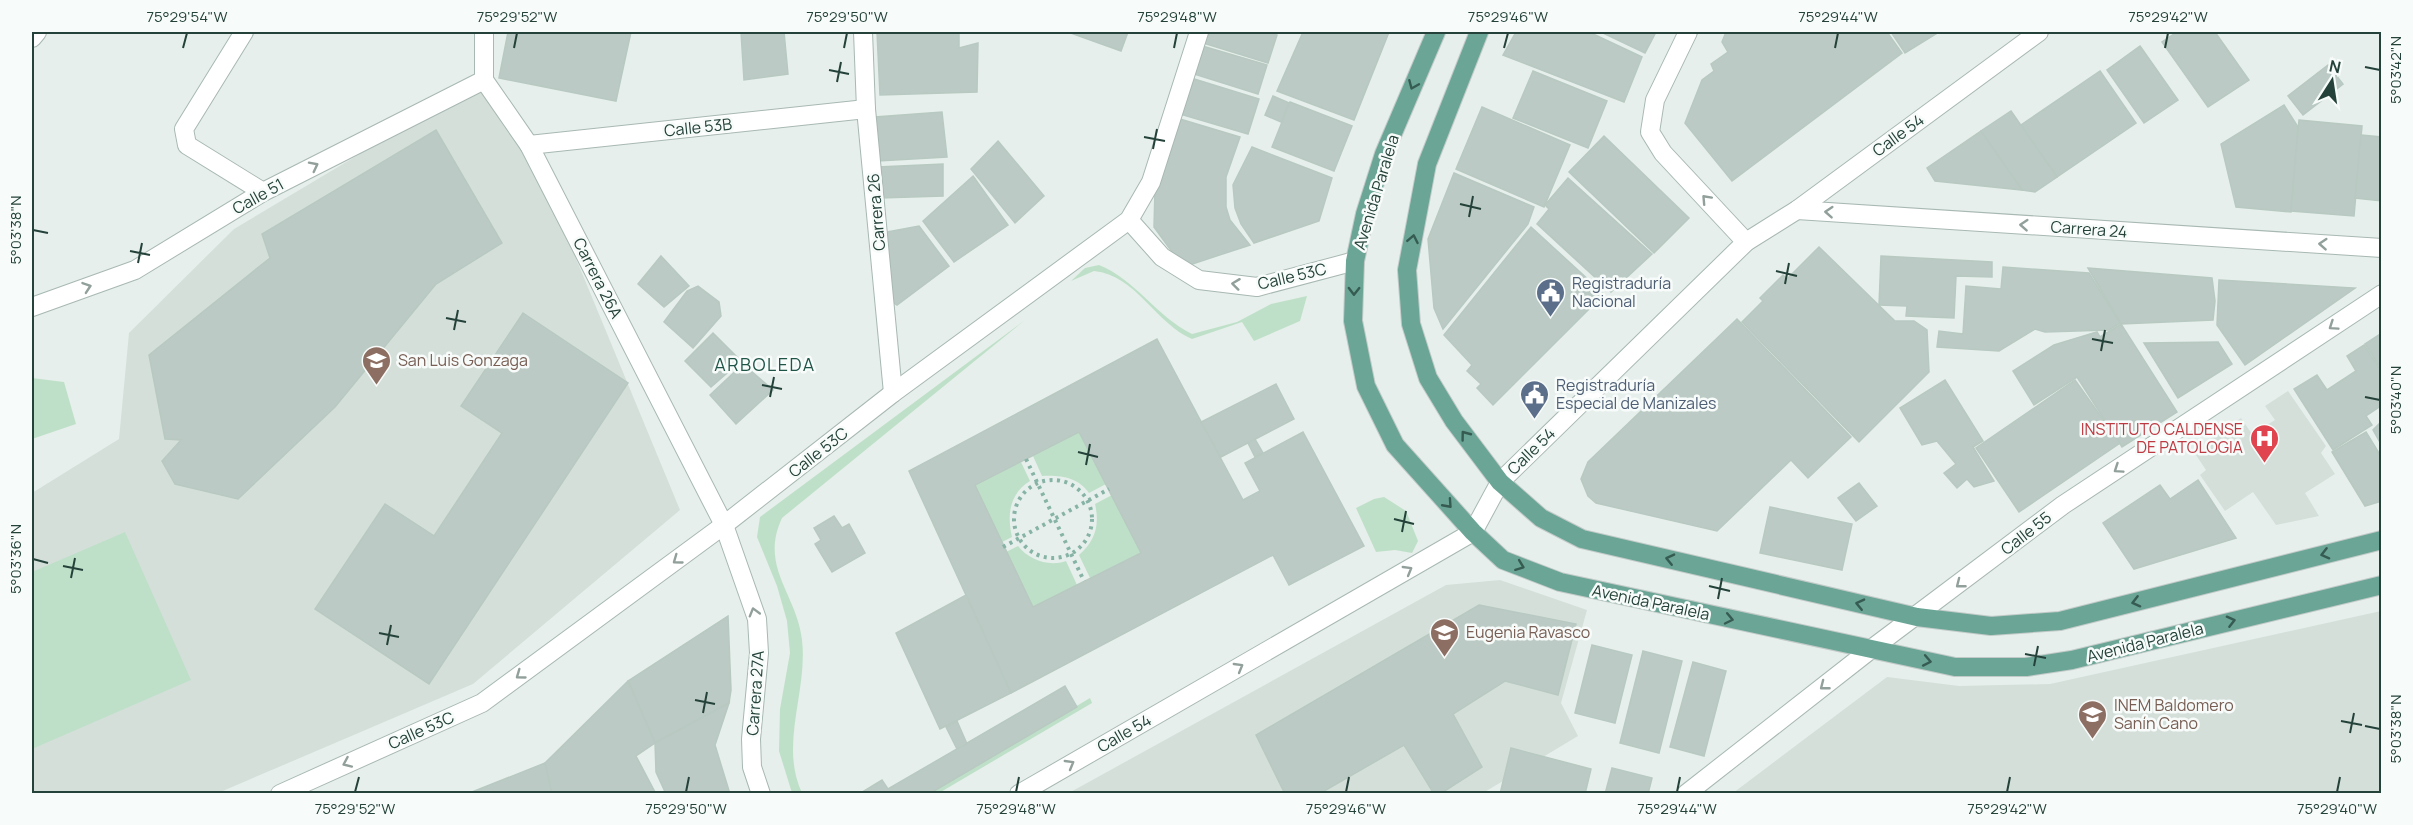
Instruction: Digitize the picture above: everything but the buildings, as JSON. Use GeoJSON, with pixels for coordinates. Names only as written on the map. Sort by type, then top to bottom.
{"type":"FeatureCollection","features":[{"type":"Feature","properties":{"kind":"main road","name":"Avenida Paralela"},"geometry":{"type":"LineString","coordinates":[[1436,32],[1384,154],[1365,214],[1354,261],[1353,321],[1366,386],[1395,445],[1473,532],[1503,560],[1560,582],[1956,667],[2026,667],[2072,660],[2382,585]]}},
{"type":"Feature","properties":{"kind":"main road"},"geometry":{"type":"LineString","coordinates":[[1479,32],[1427,165],[1407,270],[1411,324],[1428,378],[1454,421],[1500,482],[1541,518],[1582,539],[1917,617],[1991,626],[2060,621],[2382,540]]}},
{"type":"Feature","properties":{"kind":"street"},"geometry":{"type":"LineString","coordinates":[[32,38],[37,32]]}},
{"type":"Feature","properties":{"kind":"street"},"geometry":{"type":"LineString","coordinates":[[244,32],[184,129],[187,145],[263,192]]}},
{"type":"Feature","properties":{"kind":"street"},"geometry":{"type":"LineString","coordinates":[[484,32],[484,80]]}},
{"type":"Feature","properties":{"kind":"street","name":"Carrera 26"},"geometry":{"type":"LineString","coordinates":[[863,32],[866,109],[893,393]]}},
{"type":"Feature","properties":{"kind":"street"},"geometry":{"type":"LineString","coordinates":[[1129,220],[1151,182],[1199,32]]}},
{"type":"Feature","properties":{"kind":"street"},"geometry":{"type":"LineString","coordinates":[[1688,32],[1655,100],[1650,132],[1664,153],[1746,242]]}},
{"type":"Feature","properties":{"kind":"street","name":"Calle 54"},"geometry":{"type":"LineString","coordinates":[[1019,794],[1473,532],[1500,482],[1746,242],[1797,210],[2039,32]]}},
{"type":"Feature","properties":{"kind":"street","name":"Calle 51"},"geometry":{"type":"LineString","coordinates":[[32,307],[135,270],[263,192],[484,80]]}},
{"type":"Feature","properties":{"kind":"street","name":"Carrera 26A"},"geometry":{"type":"LineString","coordinates":[[484,80],[529,145],[724,525]]}},
{"type":"Feature","properties":{"kind":"street","name":"Calle 53B"},"geometry":{"type":"LineString","coordinates":[[529,145],[866,109]]}},
{"type":"Feature","properties":{"kind":"street","name":"Carrera 24"},"geometry":{"type":"LineString","coordinates":[[1797,210],[2382,248]]}},
{"type":"Feature","properties":{"kind":"street","name":"Calle 53C"},"geometry":{"type":"LineString","coordinates":[[280,794],[482,704],[724,525],[893,393],[1129,220],[1162,257],[1199,280],[1257,287],[1354,261]]}},
{"type":"Feature","properties":{"kind":"street","name":"Calle 55"},"geometry":{"type":"LineString","coordinates":[[1686,794],[1870,650],[1917,617],[2063,505],[2382,294]]}},
{"type":"Feature","properties":{"kind":"street","name":"Carrera 27A"},"geometry":{"type":"LineString","coordinates":[[724,525],[757,619],[759,653],[751,739],[752,767],[761,794]]}},
{"type":"Feature","properties":{"kind":"path"},"geometry":{"type":"LineString","coordinates":[[1026,459],[1084,581]]}},
{"type":"Feature","properties":{"kind":"path"},"geometry":{"type":"LineString","coordinates":[[1059,480],[1072,484],[1083,493],[1088,501],[1092,518],[1091,531],[1084,543],[1071,554],[1048,558],[1034,554],[1020,539],[1014,520],[1015,506],[1022,495],[1038,483],[1059,480]]}},
{"type":"Feature","properties":{"kind":"path"},"geometry":{"type":"LineString","coordinates":[[1003,548],[1109,489]]}},
{"type":"Feature","properties":{"kind":"shaded area","name":"San Luis Gonzaga"},"geometry":{"type":"Polygon","coordinates":[[[484,80],[529,145],[680,510],[473,684],[218,793],[32,794],[32,493],[119,439],[129,333],[234,229],[484,80]]]}},
{"type":"Feature","properties":{"kind":"shaded area","name":"INSTITUTO CALDENSE DE PATOLOGIA"},"geometry":{"type":"Polygon","coordinates":[[[2288,391],[2326,446],[2321,453],[2335,474],[2305,493],[2319,516],[2276,525],[2253,492],[2225,511],[2200,475],[2206,470],[2196,455],[2212,444],[2210,439],[2241,418],[2252,434],[2275,420],[2265,406],[2288,391]]]}},
{"type":"Feature","properties":{"kind":"shaded area","name":"Eugenia Ravasco"},"geometry":{"type":"Polygon","coordinates":[[[1500,580],[1587,610],[1561,703],[1578,736],[1483,793],[1067,794],[1446,585],[1500,580]]]}},
{"type":"Feature","properties":{"kind":"shaded area","name":"INEM Baldomero Sanín Cano"},"geometry":{"type":"Polygon","coordinates":[[[2381,611],[2381,793],[1733,793],[1887,677],[1959,686],[2050,684],[2381,611]]]}},
{"type":"Feature","properties":{"kind":"green space"},"geometry":{"type":"Polygon","coordinates":[[[1099,265],[1124,280],[1179,327],[1192,334],[1237,322],[1271,304],[1307,296],[1300,321],[1254,341],[1242,322],[1192,339],[1167,323],[1134,290],[1109,274],[1094,271],[1071,281],[1085,268],[1099,265]]]}},
{"type":"Feature","properties":{"kind":"green space"},"geometry":{"type":"Polygon","coordinates":[[[1025,320],[782,518],[776,535],[777,566],[799,624],[803,659],[793,737],[793,756],[802,793],[792,793],[779,751],[780,709],[790,653],[787,621],[777,586],[757,537],[760,517],[1025,320]]]}},
{"type":"Feature","properties":{"kind":"green space"},"geometry":{"type":"Polygon","coordinates":[[[32,378],[64,382],[76,424],[32,439],[32,378]]]}},
{"type":"Feature","properties":{"kind":"green space"},"geometry":{"type":"Polygon","coordinates":[[[1079,432],[1106,484],[1089,493],[1074,480],[1042,476],[1033,456],[1079,432]]]}},
{"type":"Feature","properties":{"kind":"green space"},"geometry":{"type":"Polygon","coordinates":[[[1021,462],[1030,481],[1018,492],[1011,506],[1012,537],[1000,543],[975,485],[1021,462]]]}},
{"type":"Feature","properties":{"kind":"green space"},"geometry":{"type":"Polygon","coordinates":[[[1112,495],[1141,553],[1090,578],[1079,555],[1089,544],[1095,532],[1097,519],[1095,504],[1112,495]]]}},
{"type":"Feature","properties":{"kind":"green space"},"geometry":{"type":"Polygon","coordinates":[[[1384,497],[1406,511],[1418,541],[1412,553],[1395,550],[1376,552],[1356,508],[1384,497]]]}},
{"type":"Feature","properties":{"kind":"green space"},"geometry":{"type":"Polygon","coordinates":[[[125,532],[191,680],[32,749],[32,572],[125,532]]]}},
{"type":"Feature","properties":{"kind":"green space"},"geometry":{"type":"Polygon","coordinates":[[[1018,546],[1028,555],[1046,563],[1066,561],[1077,585],[1033,607],[1006,552],[1018,546]]]}},
{"type":"Feature","properties":{"kind":"green space"},"geometry":{"type":"Polygon","coordinates":[[[1090,698],[1092,703],[939,793],[929,794],[1090,698]]]}},
{"type":"Feature","properties":{"kind":"place","name":"Registraduría Nacional"},"geometry":{"type":"Point","coordinates":[1551,318]}},
{"type":"Feature","properties":{"kind":"place","name":"San Luis Gonzaga"},"geometry":{"type":"Point","coordinates":[377,386]}},
{"type":"Feature","properties":{"kind":"place","name":"Registraduría Especial de Manizales"},"geometry":{"type":"Point","coordinates":[1535,420]}},
{"type":"Feature","properties":{"kind":"place","name":"INSTITUTO CALDENSE DE PATOLOGIA"},"geometry":{"type":"Point","coordinates":[2264,464]}},
{"type":"Feature","properties":{"kind":"place","name":"Eugenia Ravasco"},"geometry":{"type":"Point","coordinates":[1445,658]}},
{"type":"Feature","properties":{"kind":"place","name":"INEM Baldomero Sanín Cano"},"geometry":{"type":"Point","coordinates":[2093,740]}},
{"type":"Feature","properties":{"kind":"district","name":"ARBOLEDA"},"geometry":{"type":"Point","coordinates":[765,364]}}]}
